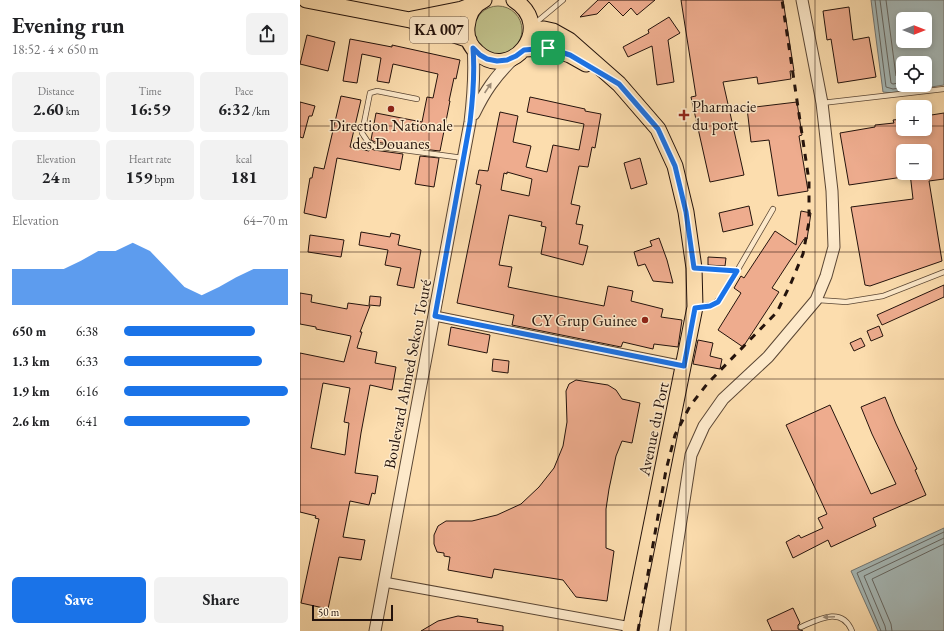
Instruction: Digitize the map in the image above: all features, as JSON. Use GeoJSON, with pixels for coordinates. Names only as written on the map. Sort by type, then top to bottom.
{"type":"FeatureCollection","features":[{"type":"Feature","properties":{"kind":"main road","name":"KA 007"},"geometry":{"type":"LineString","coordinates":[[306,0],[410,20],[471,44]]}},
{"type":"Feature","properties":{"kind":"main road"},"geometry":{"type":"LineString","coordinates":[[514,0],[526,6],[532,28],[529,41],[520,53]]}},
{"type":"Feature","properties":{"kind":"main road","name":"KA 007"},"geometry":{"type":"LineString","coordinates":[[410,20],[456,11],[482,1]]}},
{"type":"Feature","properties":{"kind":"main road"},"geometry":{"type":"LineString","coordinates":[[471,44],[466,31],[468,20],[472,9],[482,1]]}},
{"type":"Feature","properties":{"kind":"main road","name":"Avenue du Port"},"geometry":{"type":"LineString","coordinates":[[532,28],[553,31],[569,40],[619,84],[658,129],[675,166],[686,212],[694,268],[695,308],[630,629]]}},
{"type":"Feature","properties":{"kind":"main road","name":"Avenue du Port"},"geometry":{"type":"LineString","coordinates":[[471,44],[480,55],[487,59],[497,61],[507,60],[520,53],[548,48],[570,55],[619,84]]}},
{"type":"Feature","properties":{"kind":"street"},"geometry":{"type":"LineString","coordinates":[[664,631],[691,455],[704,426],[723,399],[768,357],[816,300],[826,276],[834,247],[832,191],[822,103],[802,0]]}},
{"type":"Feature","properties":{"kind":"street","name":"Boulevard Ahmed Sekou Touré"},"geometry":{"type":"LineString","coordinates":[[375,631],[470,122],[474,90],[474,70],[471,44]]}},
{"type":"Feature","properties":{"kind":"street","name":"Boulevard Ahmed Sekou Touré"},"geometry":{"type":"LineString","coordinates":[[470,122],[482,97],[498,74],[520,53]]}},
{"type":"Feature","properties":{"kind":"street"},"geometry":{"type":"LineString","coordinates":[[435,316],[684,366]]}},
{"type":"Feature","properties":{"kind":"street"},"geometry":{"type":"LineString","coordinates":[[384,582],[630,629]]}},
{"type":"Feature","properties":{"kind":"lane"},"geometry":{"type":"LineString","coordinates":[[532,28],[563,0]]}},
{"type":"Feature","properties":{"kind":"lane"},"geometry":{"type":"LineString","coordinates":[[822,103],[944,89]]}},
{"type":"Feature","properties":{"kind":"lane"},"geometry":{"type":"LineString","coordinates":[[416,99],[376,91],[370,93],[362,132],[368,142],[374,146],[463,158]]}},
{"type":"Feature","properties":{"kind":"lane"},"geometry":{"type":"LineString","coordinates":[[695,308],[710,306],[718,302],[773,209]]}},
{"type":"Feature","properties":{"kind":"lane"},"geometry":{"type":"LineString","coordinates":[[694,268],[737,271]]}},
{"type":"Feature","properties":{"kind":"lane"},"geometry":{"type":"LineString","coordinates":[[816,300],[846,302],[883,296],[944,272]]}},
{"type":"Feature","properties":{"kind":"lane"},"geometry":{"type":"LineString","coordinates":[[801,627],[825,616],[838,617],[849,624],[852,631]]}},
{"type":"Feature","properties":{"kind":"green space"},"geometry":{"type":"Polygon","coordinates":[[[498,6],[507,8],[515,13],[520,21],[522,30],[520,39],[515,47],[507,52],[498,54],[489,52],[481,47],[476,39],[474,30],[476,21],[481,13],[489,8],[498,6]]]}},
{"type":"Feature","properties":{"kind":"water"},"geometry":{"type":"Polygon","coordinates":[[[871,0],[944,0],[944,85],[932,87],[932,56],[896,56],[896,92],[899,92],[893,93],[883,92],[871,0]]]}},
{"type":"Feature","properties":{"kind":"water"},"geometry":{"type":"Polygon","coordinates":[[[944,528],[944,631],[878,631],[851,571],[944,528]]]}},
{"type":"Feature","properties":{"kind":"building"},"geometry":{"type":"Polygon","coordinates":[[[598,0],[655,0],[637,15],[631,8],[623,16],[609,2],[597,14],[580,17],[598,0]]]}},
{"type":"Feature","properties":{"kind":"building"},"geometry":{"type":"Polygon","coordinates":[[[681,0],[783,0],[794,71],[790,71],[791,79],[758,84],[757,77],[723,82],[744,175],[710,182],[691,97],[696,96],[681,0]]]}},
{"type":"Feature","properties":{"kind":"building"},"geometry":{"type":"Polygon","coordinates":[[[849,7],[853,40],[869,37],[876,77],[838,83],[831,39],[827,40],[823,11],[849,7]]]}},
{"type":"Feature","properties":{"kind":"building"},"geometry":{"type":"Polygon","coordinates":[[[669,17],[680,33],[668,40],[674,82],[657,85],[652,46],[628,57],[623,47],[649,33],[648,30],[669,17]]]}},
{"type":"Feature","properties":{"kind":"building"},"geometry":{"type":"Polygon","coordinates":[[[307,35],[335,42],[328,71],[300,64],[307,35]]]}},
{"type":"Feature","properties":{"kind":"building"},"geometry":{"type":"Polygon","coordinates":[[[350,39],[392,47],[392,45],[460,60],[456,79],[454,78],[440,151],[422,149],[422,146],[405,142],[404,146],[375,142],[371,140],[376,113],[422,122],[427,97],[433,98],[438,74],[393,64],[389,83],[377,81],[381,58],[362,54],[357,83],[343,81],[350,39]]]}},
{"type":"Feature","properties":{"kind":"building"},"geometry":{"type":"Polygon","coordinates":[[[341,96],[361,100],[350,147],[369,151],[370,148],[374,150],[403,154],[400,170],[337,158],[326,218],[304,213],[310,178],[312,178],[314,167],[324,169],[341,96]]]}},
{"type":"Feature","properties":{"kind":"building"},"geometry":{"type":"Polygon","coordinates":[[[530,97],[601,114],[595,148],[592,147],[588,167],[579,166],[571,204],[580,206],[576,224],[583,225],[579,244],[588,246],[583,265],[541,254],[546,227],[541,226],[542,222],[509,215],[499,265],[512,267],[508,287],[604,306],[608,286],[633,291],[631,301],[663,309],[661,317],[682,320],[678,347],[654,344],[653,349],[623,342],[621,347],[512,325],[514,315],[457,303],[481,185],[476,184],[479,170],[488,171],[500,112],[518,116],[513,142],[531,146],[526,167],[547,172],[553,145],[579,150],[584,124],[527,112],[530,97]],[[507,172],[507,174],[504,173],[501,190],[529,196],[532,179],[507,172]]]}},
{"type":"Feature","properties":{"kind":"building"},"geometry":{"type":"Polygon","coordinates":[[[300,102],[315,106],[312,116],[309,116],[303,138],[300,137],[300,102]]]}},
{"type":"Feature","properties":{"kind":"building"},"geometry":{"type":"Polygon","coordinates":[[[797,102],[802,135],[799,136],[808,191],[778,196],[769,140],[751,142],[747,108],[797,102]]]}},
{"type":"Feature","properties":{"kind":"building"},"geometry":{"type":"Polygon","coordinates":[[[944,113],[944,179],[929,181],[942,261],[870,286],[865,285],[851,207],[913,199],[911,180],[932,180],[932,144],[896,144],[896,178],[849,185],[840,133],[875,127],[875,125],[894,123],[893,120],[896,120],[896,136],[932,136],[932,115],[944,113]]]}},
{"type":"Feature","properties":{"kind":"building"},"geometry":{"type":"Polygon","coordinates":[[[420,156],[439,158],[434,187],[415,184],[420,156]]]}},
{"type":"Feature","properties":{"kind":"building"},"geometry":{"type":"Polygon","coordinates":[[[640,158],[647,184],[631,189],[624,163],[640,158]]]}},
{"type":"Feature","properties":{"kind":"building"},"geometry":{"type":"Polygon","coordinates":[[[749,206],[753,225],[723,232],[719,213],[749,206]]]}},
{"type":"Feature","properties":{"kind":"building"},"geometry":{"type":"Polygon","coordinates":[[[801,211],[811,213],[807,239],[804,239],[772,288],[779,292],[743,347],[718,330],[741,293],[734,288],[741,276],[744,278],[775,231],[796,245],[801,211]]]}},
{"type":"Feature","properties":{"kind":"building"},"geometry":{"type":"Polygon","coordinates":[[[361,232],[390,237],[391,233],[400,235],[398,245],[421,250],[414,288],[397,285],[401,268],[385,265],[388,250],[359,245],[361,232]]]}},
{"type":"Feature","properties":{"kind":"building"},"geometry":{"type":"Polygon","coordinates":[[[310,235],[344,240],[341,257],[308,252],[310,235]]]}},
{"type":"Feature","properties":{"kind":"building"},"geometry":{"type":"Polygon","coordinates":[[[659,238],[673,283],[653,281],[645,264],[638,266],[634,252],[652,246],[650,241],[659,238]]]}},
{"type":"Feature","properties":{"kind":"building"},"geometry":{"type":"Polygon","coordinates":[[[708,257],[726,258],[725,266],[708,265],[708,257]]]}},
{"type":"Feature","properties":{"kind":"building"},"geometry":{"type":"Polygon","coordinates":[[[944,285],[944,297],[882,325],[877,315],[944,285]]]}},
{"type":"Feature","properties":{"kind":"building"},"geometry":{"type":"Polygon","coordinates":[[[300,293],[312,295],[311,302],[347,309],[348,303],[370,306],[360,332],[362,332],[357,348],[377,352],[375,363],[396,367],[392,390],[370,385],[355,473],[378,476],[375,494],[372,493],[369,505],[350,501],[343,537],[365,540],[361,560],[339,557],[328,609],[301,603],[319,519],[315,518],[316,516],[300,512],[300,353],[344,362],[351,336],[316,329],[316,327],[300,324],[300,293]],[[323,383],[311,448],[345,455],[349,423],[344,422],[350,388],[323,383]]]}},
{"type":"Feature","properties":{"kind":"building"},"geometry":{"type":"Polygon","coordinates":[[[370,296],[381,297],[380,306],[369,305],[370,296]]]}},
{"type":"Feature","properties":{"kind":"building"},"geometry":{"type":"Polygon","coordinates":[[[879,326],[883,336],[871,341],[867,331],[879,326]]]}},
{"type":"Feature","properties":{"kind":"building"},"geometry":{"type":"Polygon","coordinates":[[[451,327],[490,335],[487,353],[448,345],[451,327]]]}},
{"type":"Feature","properties":{"kind":"building"},"geometry":{"type":"Polygon","coordinates":[[[861,338],[865,346],[854,351],[850,343],[861,338]]]}},
{"type":"Feature","properties":{"kind":"building"},"geometry":{"type":"Polygon","coordinates":[[[698,340],[713,343],[710,356],[722,359],[720,369],[693,364],[698,340]]]}},
{"type":"Feature","properties":{"kind":"building"},"geometry":{"type":"Polygon","coordinates":[[[493,359],[509,361],[508,373],[492,371],[493,359]]]}},
{"type":"Feature","properties":{"kind":"building"},"geometry":{"type":"Polygon","coordinates":[[[576,380],[608,385],[616,390],[622,399],[640,403],[632,443],[622,441],[616,456],[609,489],[606,509],[606,548],[614,551],[607,601],[576,597],[563,580],[494,569],[492,578],[448,570],[450,557],[444,556],[444,553],[437,552],[434,544],[434,535],[438,526],[446,521],[472,521],[497,515],[521,504],[539,487],[554,468],[563,446],[567,422],[566,391],[569,384],[576,380]]]}},
{"type":"Feature","properties":{"kind":"building"},"geometry":{"type":"Polygon","coordinates":[[[885,397],[917,469],[915,470],[926,495],[873,518],[876,526],[831,547],[828,540],[793,558],[786,542],[799,535],[801,538],[823,528],[818,518],[827,514],[786,425],[830,405],[871,494],[896,484],[861,407],[885,397]]]}},
{"type":"Feature","properties":{"kind":"building"},"geometry":{"type":"Polygon","coordinates":[[[793,608],[800,623],[798,625],[798,629],[803,631],[772,631],[767,620],[793,608]]]}},
{"type":"Feature","properties":{"kind":"building"},"geometry":{"type":"Polygon","coordinates":[[[458,616],[478,619],[477,622],[503,626],[503,631],[421,631],[438,621],[458,616]]]}},
{"type":"Feature","properties":{"kind":"railway"},"geometry":{"type":"LineString","coordinates":[[638,631],[666,470],[675,435],[690,406],[707,384],[777,312],[803,254],[809,222],[809,181],[782,0]]}},
{"type":"Feature","properties":{"kind":"place","name":"Direction Nationale des Douanes"},"geometry":{"type":"Point","coordinates":[391,109]}},
{"type":"Feature","properties":{"kind":"place","name":"Pharmacie du port"},"geometry":{"type":"Point","coordinates":[684,115]}},
{"type":"Feature","properties":{"kind":"place","name":"CY Grup Guinee"},"geometry":{"type":"Point","coordinates":[645,320]}},
{"type":"Feature","properties":{"kind":"route"},"geometry":{"type":"LineString","coordinates":[[473,48],[487,59],[497,61],[507,60],[524,50],[548,48],[570,55],[619,84],[658,129],[675,166],[686,212],[694,268],[737,271],[718,302],[710,306],[695,308],[684,366],[435,316],[470,122],[474,90],[473,48]]}}]}
